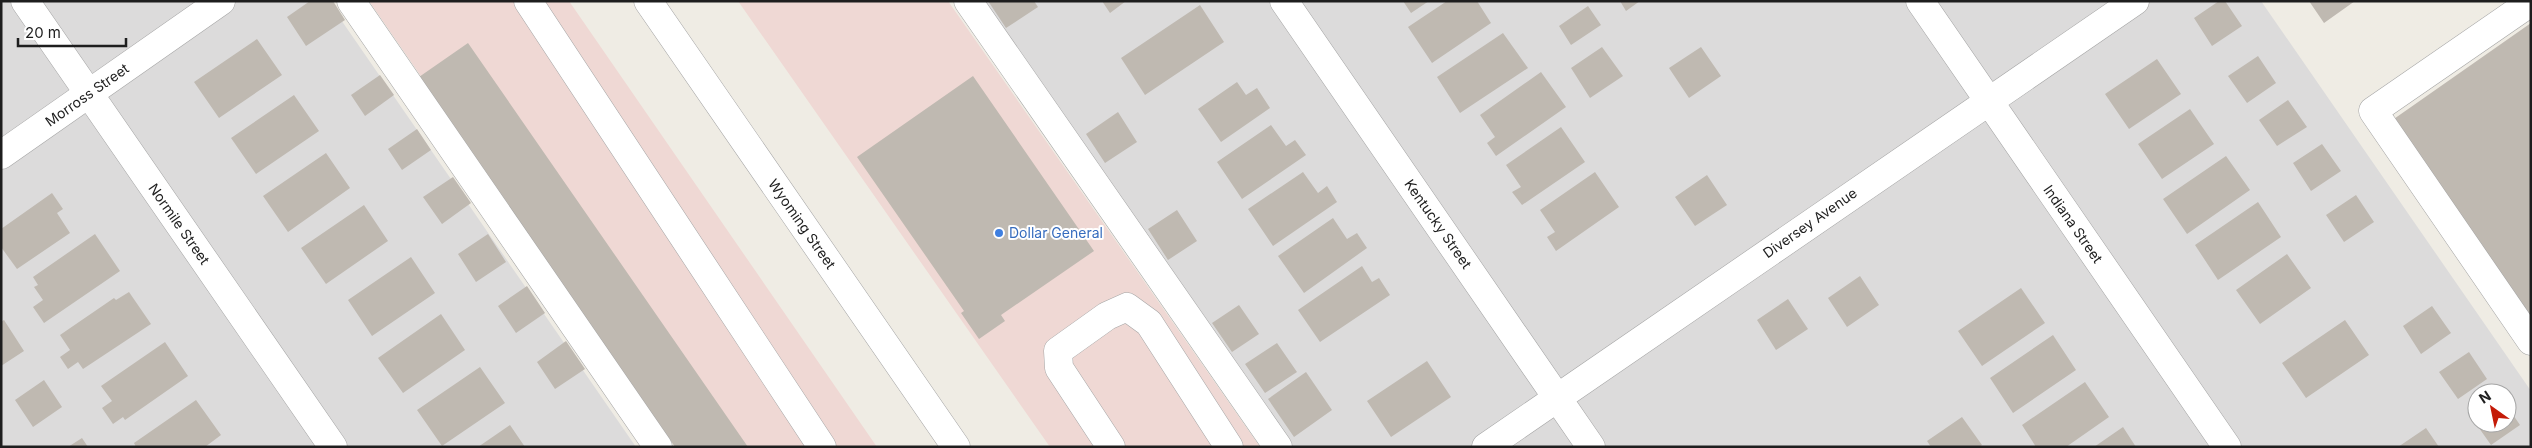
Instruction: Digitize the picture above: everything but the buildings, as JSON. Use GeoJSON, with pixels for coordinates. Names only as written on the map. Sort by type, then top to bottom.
{"type":"FeatureCollection","features":[{"type":"Feature","properties":{"kind":"street","name":"Normile Street"},"geometry":{"type":"LineString","coordinates":[[26,1],[333,447]]}},
{"type":"Feature","properties":{"kind":"street","name":"Morross Street"},"geometry":{"type":"LineString","coordinates":[[1,155],[221,1]]}},
{"type":"Feature","properties":{"kind":"street"},"geometry":{"type":"LineString","coordinates":[[351,1],[658,447]]}},
{"type":"Feature","properties":{"kind":"street"},"geometry":{"type":"LineString","coordinates":[[528,1],[822,447]]}},
{"type":"Feature","properties":{"kind":"street","name":"Wyoming Street"},"geometry":{"type":"LineString","coordinates":[[648,1],[956,447]]}},
{"type":"Feature","properties":{"kind":"street"},"geometry":{"type":"LineString","coordinates":[[968,1],[1278,447]]}},
{"type":"Feature","properties":{"kind":"street","name":"Kentucky Street"},"geometry":{"type":"LineString","coordinates":[[1284,1],[1591,447]]}},
{"type":"Feature","properties":{"kind":"street","name":"Indiana Street"},"geometry":{"type":"LineString","coordinates":[[1920,1],[2228,447]]}},
{"type":"Feature","properties":{"kind":"street","name":"Diversey Avenue"},"geometry":{"type":"LineString","coordinates":[[1486,447],[2135,1]]}},
{"type":"Feature","properties":{"kind":"street"},"geometry":{"type":"LineString","coordinates":[[2531,2],[2373,111],[2531,341]]}},
{"type":"Feature","properties":{"kind":"street"},"geometry":{"type":"LineString","coordinates":[[1111,447],[1059,368],[1058,351],[1107,316],[1127,307],[1149,323],[1229,447]]}},
{"type":"Feature","properties":{"kind":"shaded area"},"geometry":{"type":"Polygon","coordinates":[[[1,1],[328,1],[636,447],[1,447],[1,1]]]}},
{"type":"Feature","properties":{"kind":"shaded area"},"geometry":{"type":"Polygon","coordinates":[[[369,1],[569,1],[877,447],[677,447],[369,1]]]}},
{"type":"Feature","properties":{"kind":"shaded area"},"geometry":{"type":"Polygon","coordinates":[[[738,1],[948,1],[1260,447],[1050,447],[738,1]]]}},
{"type":"Feature","properties":{"kind":"shaded area"},"geometry":{"type":"Polygon","coordinates":[[[980,1],[2261,1],[2531,391],[2531,447],[1287,447],[980,1]]]}},
{"type":"Feature","properties":{"kind":"place","name":"Dollar General"},"geometry":{"type":"Point","coordinates":[999,233]}}]}
